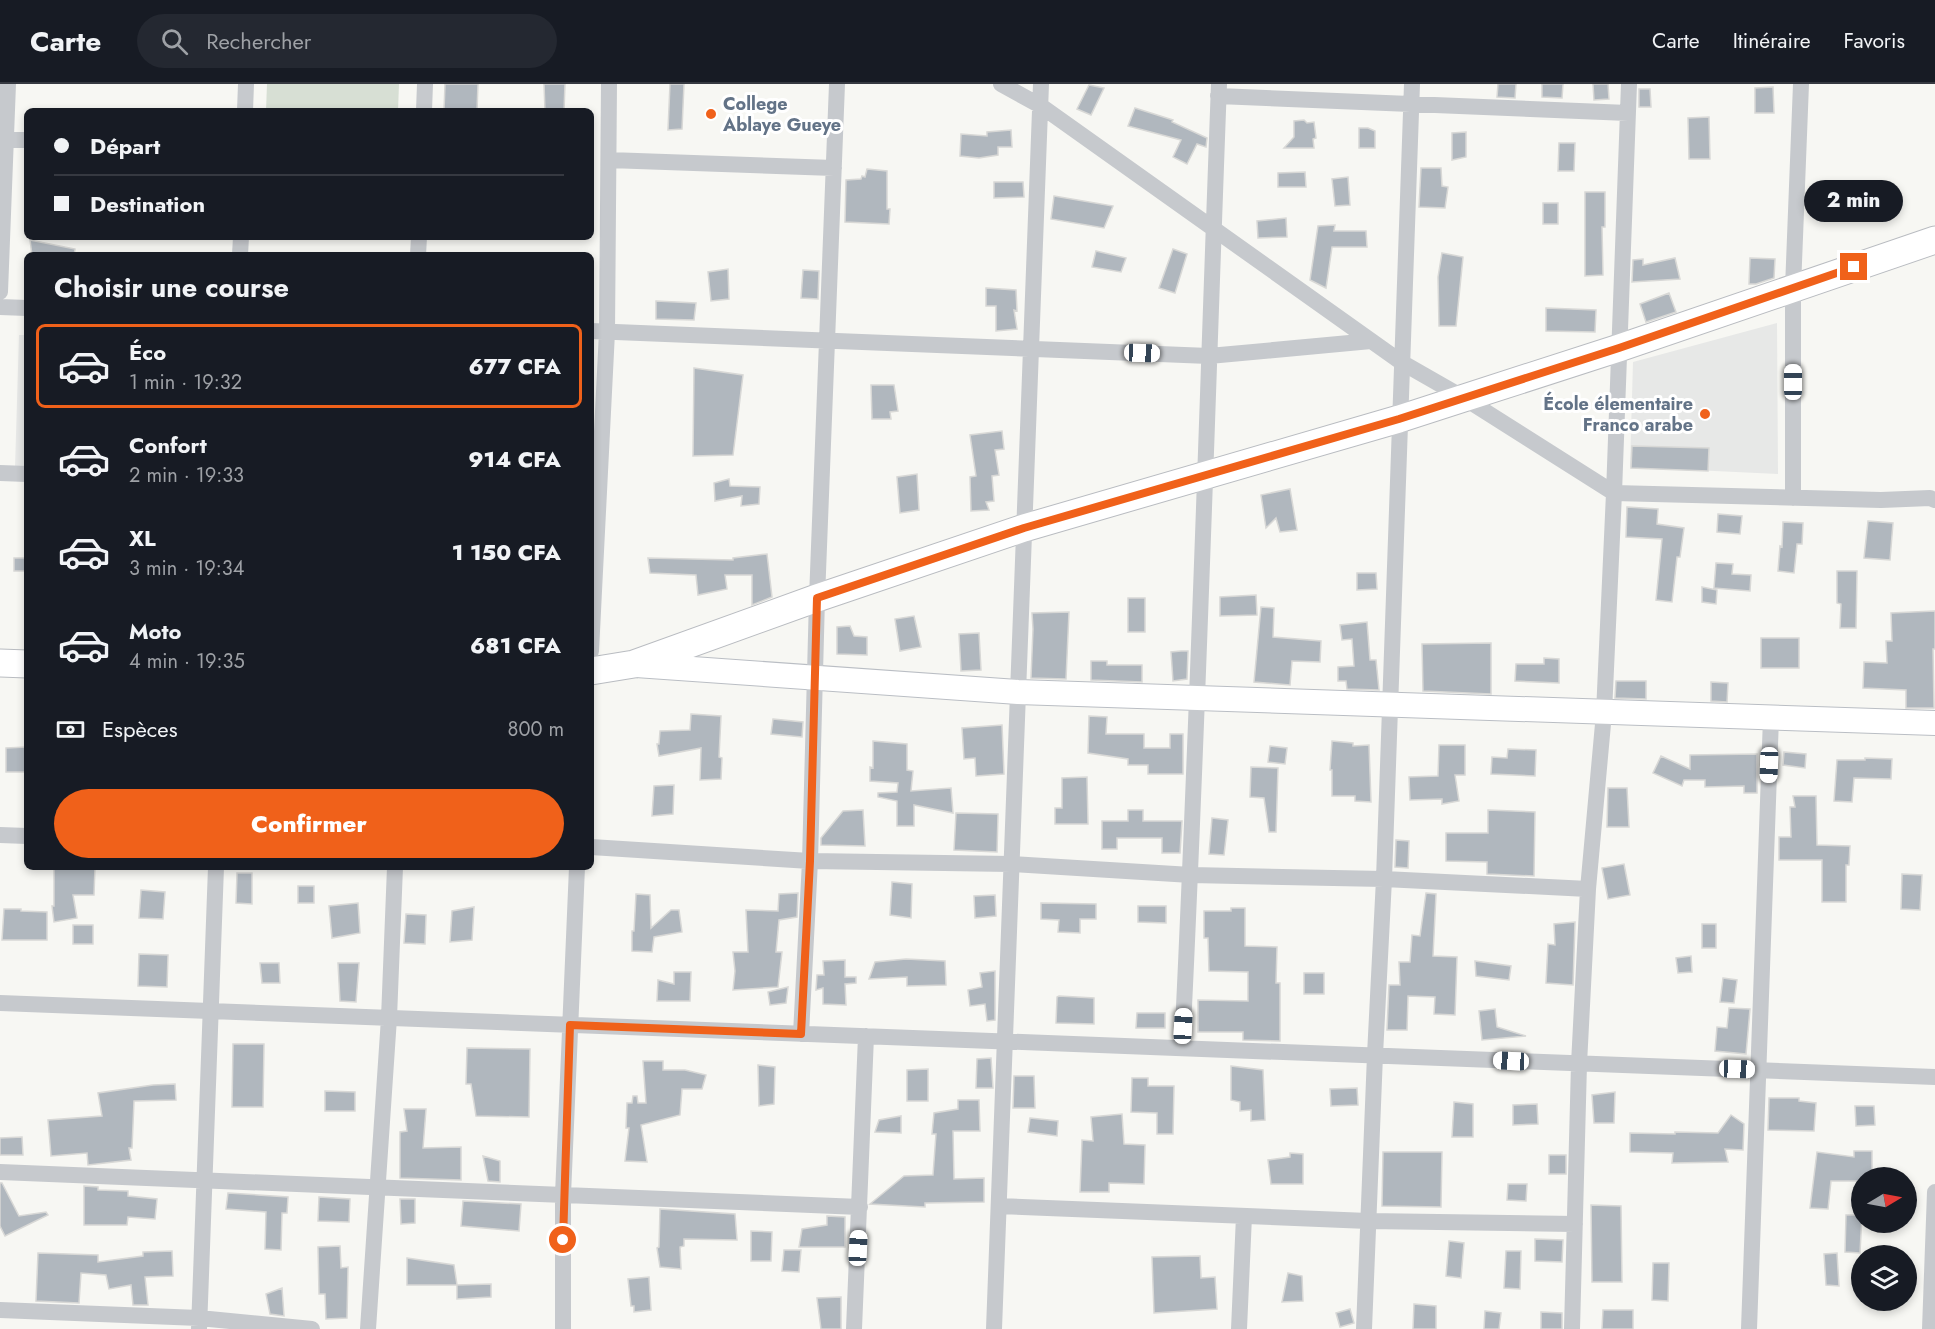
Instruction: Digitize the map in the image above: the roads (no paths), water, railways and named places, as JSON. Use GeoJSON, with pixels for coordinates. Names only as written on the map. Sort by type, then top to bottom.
{"type":"FeatureCollection","features":[{"type":"Feature","properties":{"kind":"main road"},"geometry":{"type":"LineString","coordinates":[[594,670],[633,664],[817,598],[1024,528],[1399,419],[1619,348],[1935,240]]}},
{"type":"Feature","properties":{"kind":"main road"},"geometry":{"type":"LineString","coordinates":[[0,663],[24,664]]}},
{"type":"Feature","properties":{"kind":"main road"},"geometry":{"type":"LineString","coordinates":[[633,664],[1018,692],[1935,723]]}},
{"type":"Feature","properties":{"kind":"street"},"geometry":{"type":"LineString","coordinates":[[0,292],[3,139],[8,84]]}},
{"type":"Feature","properties":{"kind":"street"},"geometry":{"type":"LineString","coordinates":[[245,108],[246,84]]}},
{"type":"Feature","properties":{"kind":"street"},"geometry":{"type":"LineString","coordinates":[[424,108],[425,84]]}},
{"type":"Feature","properties":{"kind":"street"},"geometry":{"type":"LineString","coordinates":[[594,531],[599,332],[609,160],[609,84]]}},
{"type":"Feature","properties":{"kind":"street"},"geometry":{"type":"LineString","coordinates":[[801,1034],[810,861],[817,598],[837,84]]}},
{"type":"Feature","properties":{"kind":"street"},"geometry":{"type":"LineString","coordinates":[[1001,84],[1041,106],[1401,362],[1464,398],[1614,493],[1881,501],[1930,498],[1935,500]]}},
{"type":"Feature","properties":{"kind":"street"},"geometry":{"type":"LineString","coordinates":[[994,1329],[1041,84]]}},
{"type":"Feature","properties":{"kind":"street"},"geometry":{"type":"LineString","coordinates":[[1364,1329],[1384,879],[1412,84]]}},
{"type":"Feature","properties":{"kind":"street"},"geometry":{"type":"LineString","coordinates":[[1572,1329],[1579,1064],[1588,888],[1604,712],[1629,84]]}},
{"type":"Feature","properties":{"kind":"street"},"geometry":{"type":"LineString","coordinates":[[1793,498],[1793,288],[1801,84]]}},
{"type":"Feature","properties":{"kind":"street"},"geometry":{"type":"LineString","coordinates":[[1182,1048],[1198,699],[1219,90],[1411,104],[1628,113]]}},
{"type":"Feature","properties":{"kind":"street"},"geometry":{"type":"LineString","coordinates":[[3,139],[24,140]]}},
{"type":"Feature","properties":{"kind":"street"},"geometry":{"type":"LineString","coordinates":[[609,160],[834,168]]}},
{"type":"Feature","properties":{"kind":"street"},"geometry":{"type":"LineString","coordinates":[[0,307],[24,308]]}},
{"type":"Feature","properties":{"kind":"street"},"geometry":{"type":"LineString","coordinates":[[599,332],[1209,356],[1371,341]]}},
{"type":"Feature","properties":{"kind":"street"},"geometry":{"type":"LineString","coordinates":[[0,473],[24,474]]}},
{"type":"Feature","properties":{"kind":"street"},"geometry":{"type":"LineString","coordinates":[[1749,1329],[1771,718]]}},
{"type":"Feature","properties":{"kind":"street"},"geometry":{"type":"LineString","coordinates":[[0,835],[24,836]]}},
{"type":"Feature","properties":{"kind":"street"},"geometry":{"type":"LineString","coordinates":[[594,847],[810,861],[1011,864],[1191,875],[1384,879],[1588,888]]}},
{"type":"Feature","properties":{"kind":"street"},"geometry":{"type":"LineString","coordinates":[[199,1323],[216,870]]}},
{"type":"Feature","properties":{"kind":"street"},"geometry":{"type":"LineString","coordinates":[[368,1329],[389,1018],[395,870]]}},
{"type":"Feature","properties":{"kind":"street"},"geometry":{"type":"LineString","coordinates":[[562,1329],[563,1196],[577,870]]}},
{"type":"Feature","properties":{"kind":"street"},"geometry":{"type":"LineString","coordinates":[[0,1003],[1935,1077]]}},
{"type":"Feature","properties":{"kind":"street"},"geometry":{"type":"LineString","coordinates":[[854,1329],[866,1036]]}},
{"type":"Feature","properties":{"kind":"street"},"geometry":{"type":"LineString","coordinates":[[0,1173],[860,1208]]}},
{"type":"Feature","properties":{"kind":"street"},"geometry":{"type":"LineString","coordinates":[[1930,1329],[1935,1192]]}},
{"type":"Feature","properties":{"kind":"street"},"geometry":{"type":"LineString","coordinates":[[999,1206],[1368,1221],[1575,1224]]}},
{"type":"Feature","properties":{"kind":"street"},"geometry":{"type":"LineString","coordinates":[[1239,1329],[1244,1216]]}},
{"type":"Feature","properties":{"kind":"street"},"geometry":{"type":"LineString","coordinates":[[0,1310],[312,1329]]}},
{"type":"Feature","properties":{"kind":"place","name":"College Ablaye Gueye"},"geometry":{"type":"Point","coordinates":[711,114]}},
{"type":"Feature","properties":{"kind":"place","name":"École élementaire Franco arabe"},"geometry":{"type":"Point","coordinates":[1705,414]}}]}
